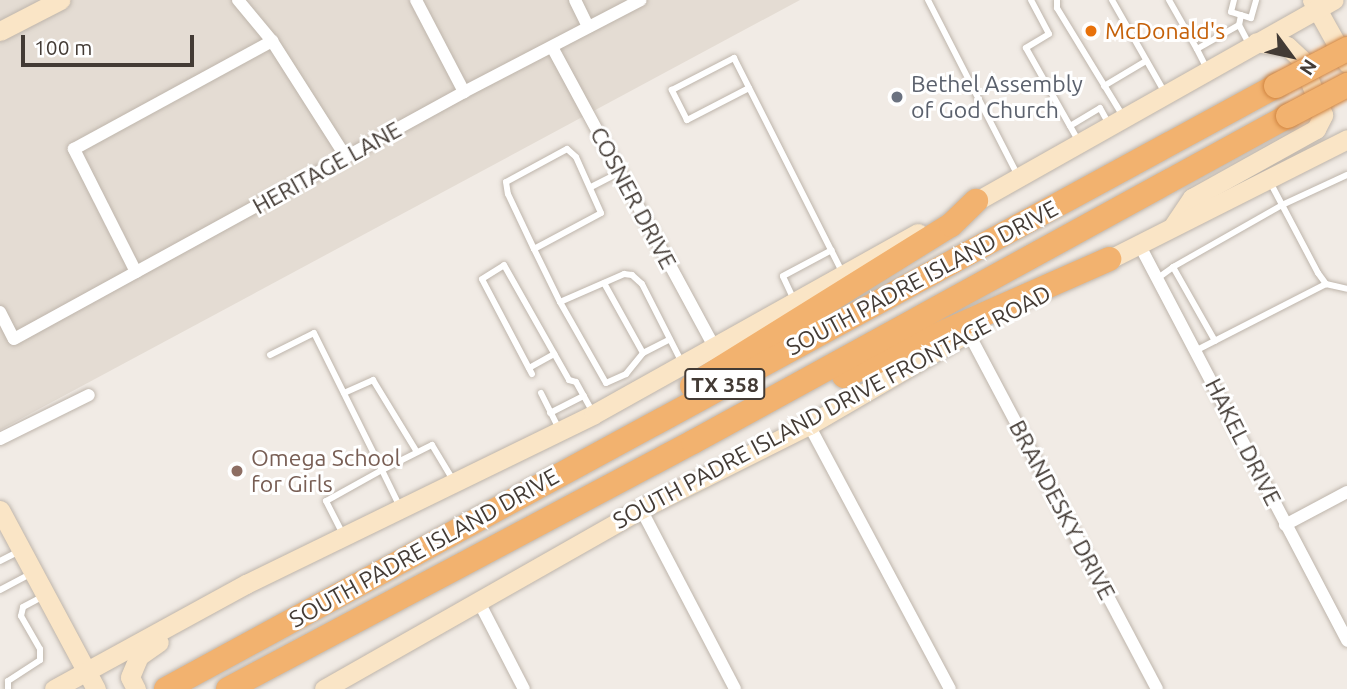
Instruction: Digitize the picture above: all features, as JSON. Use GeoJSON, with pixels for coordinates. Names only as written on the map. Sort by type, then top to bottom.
{"type":"FeatureCollection","features":[{"type":"Feature","properties":{"kind":"highway","name":"SOUTH PADRE ISLAND DRIVE"},"geometry":{"type":"LineString","coordinates":[[170,687],[565,470],[1347,49]]}},
{"type":"Feature","properties":{"kind":"highway","name":"SOUTH PADRE ISLAND DRIVE"},"geometry":{"type":"LineString","coordinates":[[228,689],[693,442],[1347,85]]}},
{"type":"Feature","properties":{"kind":"highway"},"geometry":{"type":"LineString","coordinates":[[565,470],[774,331],[951,225],[976,201]]}},
{"type":"Feature","properties":{"kind":"highway"},"geometry":{"type":"LineString","coordinates":[[693,442],[1109,259]]}},
{"type":"Feature","properties":{"kind":"main road"},"geometry":{"type":"LineString","coordinates":[[0,32],[60,0]]}},
{"type":"Feature","properties":{"kind":"main road"},"geometry":{"type":"LineString","coordinates":[[54,689],[211,604],[561,432],[594,414],[622,388],[683,365],[715,349],[794,301],[1080,144],[1321,3],[1347,63]]}},
{"type":"Feature","properties":{"kind":"main road"},"geometry":{"type":"LineString","coordinates":[[1172,227],[1192,198],[1316,129],[1323,116],[1301,59],[1287,46],[1253,44]]}},
{"type":"Feature","properties":{"kind":"main road","name":"SOUTH PADRE ISLAND DRIVE FRONTAGE ROAD"},"geometry":{"type":"LineString","coordinates":[[324,689],[641,509],[809,425],[968,332],[1347,139]]}},
{"type":"Feature","properties":{"kind":"main road"},"geometry":{"type":"LineString","coordinates":[[3,523],[22,550],[96,689]]}},
{"type":"Feature","properties":{"kind":"main road"},"geometry":{"type":"LineString","coordinates":[[136,689],[130,677],[139,656],[211,604]]}},
{"type":"Feature","properties":{"kind":"street"},"geometry":{"type":"LineString","coordinates":[[238,0],[272,41],[346,157]]}},
{"type":"Feature","properties":{"kind":"street"},"geometry":{"type":"LineString","coordinates":[[416,0],[464,92]]}},
{"type":"Feature","properties":{"kind":"street"},"geometry":{"type":"LineString","coordinates":[[575,0],[588,27]]}},
{"type":"Feature","properties":{"kind":"street","name":"HERITAGE LANE"},"geometry":{"type":"LineString","coordinates":[[0,312],[14,339],[464,92],[641,0]]}},
{"type":"Feature","properties":{"kind":"street"},"geometry":{"type":"LineString","coordinates":[[136,272],[74,149],[272,41]]}},
{"type":"Feature","properties":{"kind":"street","name":"COSNER DRIVE"},"geometry":{"type":"LineString","coordinates":[[552,47],[715,349]]}},
{"type":"Feature","properties":{"kind":"street","name":"HAKEL DRIVE"},"geometry":{"type":"LineString","coordinates":[[1139,244],[1347,641]]}},
{"type":"Feature","properties":{"kind":"street","name":"BRANDESKY DRIVE"},"geometry":{"type":"LineString","coordinates":[[968,332],[1157,689]]}},
{"type":"Feature","properties":{"kind":"street"},"geometry":{"type":"LineString","coordinates":[[0,439],[89,395]]}},
{"type":"Feature","properties":{"kind":"street"},"geometry":{"type":"LineString","coordinates":[[809,425],[950,689]]}},
{"type":"Feature","properties":{"kind":"street"},"geometry":{"type":"LineString","coordinates":[[1285,525],[1347,492]]}},
{"type":"Feature","properties":{"kind":"street"},"geometry":{"type":"LineString","coordinates":[[641,509],[735,689]]}},
{"type":"Feature","properties":{"kind":"street"},"geometry":{"type":"LineString","coordinates":[[478,600],[524,689]]}},
{"type":"Feature","properties":{"kind":"lane"},"geometry":{"type":"LineString","coordinates":[[928,0],[1019,178]]}},
{"type":"Feature","properties":{"kind":"lane"},"geometry":{"type":"LineString","coordinates":[[1031,0],[1049,34],[1026,48],[1080,144]]}},
{"type":"Feature","properties":{"kind":"lane"},"geometry":{"type":"LineString","coordinates":[[1057,0],[1057,8],[1104,86],[1117,122]]}},
{"type":"Feature","properties":{"kind":"lane"},"geometry":{"type":"LineString","coordinates":[[1112,0],[1165,93]]}},
{"type":"Feature","properties":{"kind":"lane"},"geometry":{"type":"LineString","coordinates":[[1170,0],[1207,69]]}},
{"type":"Feature","properties":{"kind":"lane"},"geometry":{"type":"LineString","coordinates":[[1236,2],[1231,12],[1251,18],[1251,8],[1256,0]]}},
{"type":"Feature","properties":{"kind":"lane"},"geometry":{"type":"LineString","coordinates":[[1241,15],[1239,25],[1253,44]]}},
{"type":"Feature","properties":{"kind":"lane"},"geometry":{"type":"LineString","coordinates":[[1197,49],[1239,25]]}},
{"type":"Feature","properties":{"kind":"lane"},"geometry":{"type":"LineString","coordinates":[[749,88],[687,120],[672,90],[734,58],[843,274]]}},
{"type":"Feature","properties":{"kind":"lane"},"geometry":{"type":"LineString","coordinates":[[1104,86],[1146,61]]}},
{"type":"Feature","properties":{"kind":"lane"},"geometry":{"type":"LineString","coordinates":[[1070,126],[1100,108],[1117,122]]}},
{"type":"Feature","properties":{"kind":"lane"},"geometry":{"type":"LineString","coordinates":[[534,249],[597,217],[602,208],[576,157],[567,149],[508,179],[508,194],[534,249],[599,376],[607,383],[622,388],[643,353],[670,339]]}},
{"type":"Feature","properties":{"kind":"lane"},"geometry":{"type":"LineString","coordinates":[[591,187],[620,173]]}},
{"type":"Feature","properties":{"kind":"lane"},"geometry":{"type":"LineString","coordinates":[[1157,278],[1282,205],[1347,175]]}},
{"type":"Feature","properties":{"kind":"lane"},"geometry":{"type":"LineString","coordinates":[[1269,179],[1326,284]]}},
{"type":"Feature","properties":{"kind":"lane"},"geometry":{"type":"LineString","coordinates":[[794,301],[783,276],[832,250]]}},
{"type":"Feature","properties":{"kind":"lane"},"geometry":{"type":"LineString","coordinates":[[554,354],[531,371],[484,275],[509,267],[554,354],[594,414]]}},
{"type":"Feature","properties":{"kind":"lane"},"geometry":{"type":"LineString","coordinates":[[1173,267],[1215,341]]}},
{"type":"Feature","properties":{"kind":"lane"},"geometry":{"type":"LineString","coordinates":[[561,302],[624,274],[638,279],[683,365]]}},
{"type":"Feature","properties":{"kind":"lane"},"geometry":{"type":"LineString","coordinates":[[604,283],[643,353]]}},
{"type":"Feature","properties":{"kind":"lane"},"geometry":{"type":"LineString","coordinates":[[1195,351],[1326,284],[1347,289]]}},
{"type":"Feature","properties":{"kind":"lane"},"geometry":{"type":"LineString","coordinates":[[270,355],[314,333],[402,511]]}},
{"type":"Feature","properties":{"kind":"lane"},"geometry":{"type":"LineString","coordinates":[[344,393],[373,380],[417,452]]}},
{"type":"Feature","properties":{"kind":"lane"},"geometry":{"type":"LineString","coordinates":[[541,393],[561,432]]}},
{"type":"Feature","properties":{"kind":"lane"},"geometry":{"type":"LineString","coordinates":[[550,413],[584,396]]}},
{"type":"Feature","properties":{"kind":"lane"},"geometry":{"type":"LineString","coordinates":[[345,538],[327,501],[432,444],[456,485]]}},
{"type":"Feature","properties":{"kind":"lane"},"geometry":{"type":"LineString","coordinates":[[0,562],[22,550]]}},
{"type":"Feature","properties":{"kind":"lane"},"geometry":{"type":"LineString","coordinates":[[0,590],[34,572]]}},
{"type":"Feature","properties":{"kind":"lane"},"geometry":{"type":"LineString","coordinates":[[8,689],[8,681],[40,660],[40,649],[21,611],[46,595]]}},
{"type":"Feature","properties":{"kind":"shaded area"},"geometry":{"type":"Polygon","coordinates":[[[0,0],[800,0],[0,430],[0,0]]]}},
{"type":"Feature","properties":{"kind":"place","name":"McDonald's"},"geometry":{"type":"Point","coordinates":[1091,31]}},
{"type":"Feature","properties":{"kind":"place","name":"Bethel Assembly of God Church"},"geometry":{"type":"Point","coordinates":[897,97]}},
{"type":"Feature","properties":{"kind":"place","name":"Omega School for Girls"},"geometry":{"type":"Point","coordinates":[237,471]}}]}
